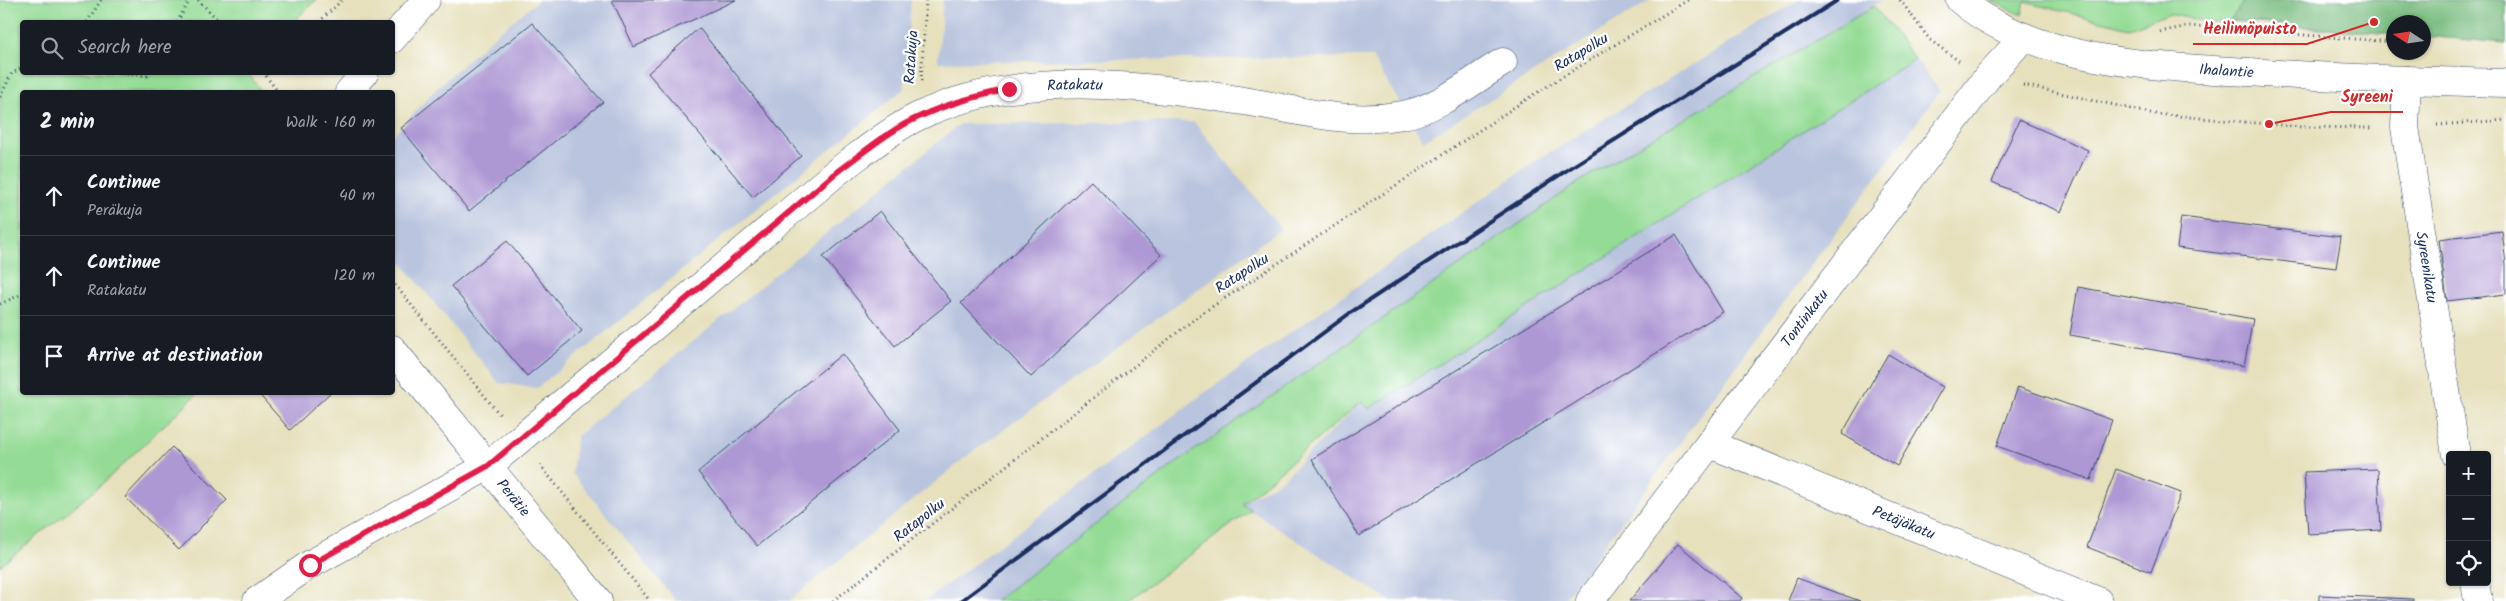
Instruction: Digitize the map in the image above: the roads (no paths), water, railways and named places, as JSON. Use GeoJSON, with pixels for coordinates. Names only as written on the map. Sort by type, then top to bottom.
{"type":"FeatureCollection","features":[{"type":"Feature","properties":{"kind":"street"},"geometry":{"type":"LineString","coordinates":[[395,36],[426,0]]}},
{"type":"Feature","properties":{"kind":"street","name":"Ihalantie"},"geometry":{"type":"LineString","coordinates":[[1960,0],[1994,25],[2024,38],[2058,49],[2149,65],[2289,75],[2506,83]]}},
{"type":"Feature","properties":{"kind":"street","name":"Tontinkatu"},"geometry":{"type":"LineString","coordinates":[[1590,601],[1989,75],[2024,38]]}},
{"type":"Feature","properties":{"kind":"street","name":"Ratakatu"},"geometry":{"type":"LineString","coordinates":[[257,601],[310,565],[488,466],[520,441],[838,171],[878,142],[919,116],[966,98],[1009,89],[1057,86],[1182,91],[1253,102],[1310,115],[1361,120],[1405,115],[1446,98],[1503,62]]}},
{"type":"Feature","properties":{"kind":"street"},"geometry":{"type":"LineString","coordinates":[[351,90],[363,75]]}},
{"type":"Feature","properties":{"kind":"street","name":"Syreenikatu"},"geometry":{"type":"LineString","coordinates":[[2407,80],[2405,127],[2455,451]]}},
{"type":"Feature","properties":{"kind":"street","name":"Perätie"},"geometry":{"type":"LineString","coordinates":[[395,353],[598,601]]}},
{"type":"Feature","properties":{"kind":"street","name":"Petäjäkatu"},"geometry":{"type":"LineString","coordinates":[[1710,444],[2098,601]]}},
{"type":"Feature","properties":{"kind":"street"},"geometry":{"type":"LineString","coordinates":[[2476,586],[2478,601]]}},
{"type":"Feature","properties":{"kind":"railway"},"geometry":{"type":"LineString","coordinates":[[961,601],[1350,313],[1570,168],[1838,0]]}},
{"type":"Feature","properties":{"kind":"place","name":"Heilimöpuisto"},"geometry":{"type":"Point","coordinates":[2374,22]}},
{"type":"Feature","properties":{"kind":"place","name":"Syreeni"},"geometry":{"type":"Point","coordinates":[2269,124]}}]}
